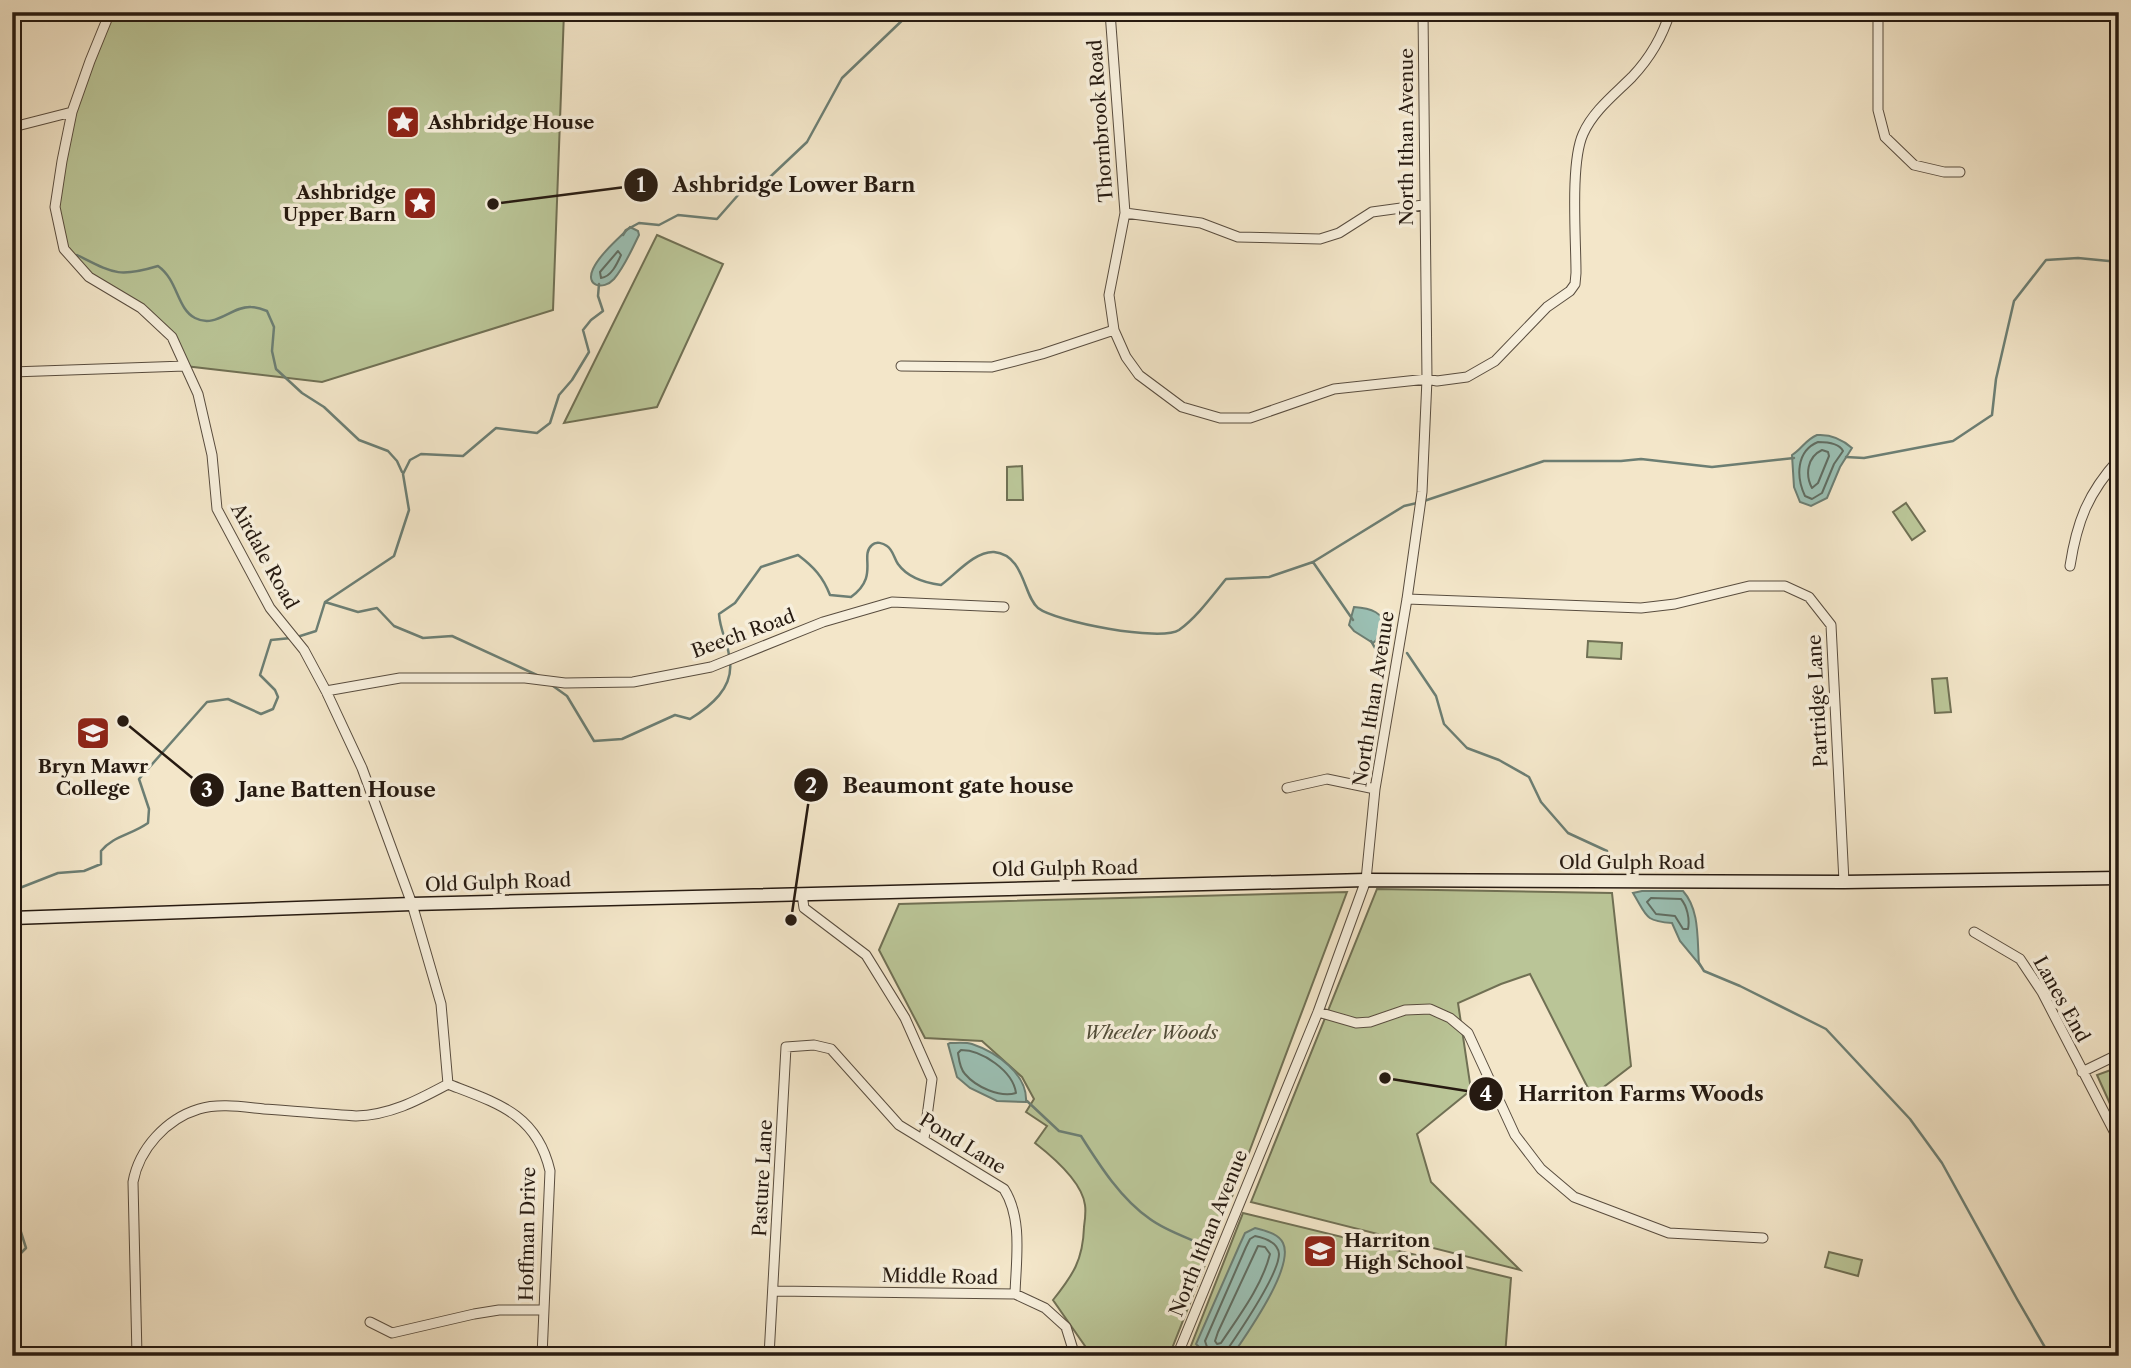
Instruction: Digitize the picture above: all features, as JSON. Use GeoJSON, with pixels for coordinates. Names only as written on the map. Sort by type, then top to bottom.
{"type":"FeatureCollection","features":[{"type":"Feature","properties":{"kind":"street","name":"Airdale Road"},"geometry":{"type":"LineString","coordinates":[[110,12],[72,112],[55,207],[64,249],[89,277],[141,307],[172,337],[198,394],[212,455],[217,509],[270,608],[304,650],[362,768],[412,904],[441,1004],[448,1084]]}},
{"type":"Feature","properties":{"kind":"street","name":"Thornbrook Road"},"geometry":{"type":"LineString","coordinates":[[1110,12],[1125,213],[1110,295],[1114,330],[1133,367],[1165,397],[1182,407],[1220,418],[1250,418],[1334,389],[1467,377],[1495,361],[1548,307],[1570,291],[1574,284],[1576,178],[1582,136],[1594,116],[1635,73],[1655,47],[1670,12]]}},
{"type":"Feature","properties":{"kind":"street","name":"North Ithan Avenue"},"geometry":{"type":"LineString","coordinates":[[1177,1356],[1318,1012],[1366,880],[1375,789],[1422,492],[1427,379],[1423,205],[1423,12]]}},
{"type":"Feature","properties":{"kind":"street"},"geometry":{"type":"LineString","coordinates":[[1878,12],[1878,110],[1885,137],[1914,165],[1944,172],[1960,172]]}},
{"type":"Feature","properties":{"kind":"street"},"geometry":{"type":"LineString","coordinates":[[12,124],[21,125],[72,112]]}},
{"type":"Feature","properties":{"kind":"street"},"geometry":{"type":"LineString","coordinates":[[1125,213],[1201,223],[1238,237],[1320,239],[1339,233],[1372,212],[1423,205]]}},
{"type":"Feature","properties":{"kind":"street"},"geometry":{"type":"LineString","coordinates":[[901,366],[992,367],[1114,330]]}},
{"type":"Feature","properties":{"kind":"street"},"geometry":{"type":"LineString","coordinates":[[12,372],[185,366]]}},
{"type":"Feature","properties":{"kind":"street"},"geometry":{"type":"LineString","coordinates":[[2070,566],[2074,538],[2087,502],[2119,459]]}},
{"type":"Feature","properties":{"kind":"street","name":"Partridge Lane"},"geometry":{"type":"LineString","coordinates":[[1407,599],[1641,608],[1675,604],[1749,586],[1785,586],[1809,597],[1831,625],[1844,882]]}},
{"type":"Feature","properties":{"kind":"street","name":"Beech Road"},"geometry":{"type":"LineString","coordinates":[[326,691],[400,678],[525,677],[565,683],[633,682],[711,667],[823,622],[892,602],[1003,607]]}},
{"type":"Feature","properties":{"kind":"street"},"geometry":{"type":"LineString","coordinates":[[1287,788],[1327,779],[1375,789]]}},
{"type":"Feature","properties":{"kind":"street","name":"Old Gulph Road"},"geometry":{"type":"LineString","coordinates":[[14,918],[412,904],[1366,880],[1844,882],[2119,878]]}},
{"type":"Feature","properties":{"kind":"street"},"geometry":{"type":"LineString","coordinates":[[802,894],[804,908],[866,955],[905,1018],[932,1079],[924,1139]]}},
{"type":"Feature","properties":{"kind":"street","name":"Lanes End"},"geometry":{"type":"LineString","coordinates":[[1974,932],[2020,959],[2042,992],[2119,1141]]}},
{"type":"Feature","properties":{"kind":"street"},"geometry":{"type":"LineString","coordinates":[[1318,1012],[1356,1023],[1370,1022],[1405,1010],[1430,1009],[1450,1018],[1468,1033],[1515,1135],[1541,1169],[1574,1197],[1669,1233],[1763,1238]]}},
{"type":"Feature","properties":{"kind":"street","name":"Pasture Lane"},"geometry":{"type":"LineString","coordinates":[[769,1356],[786,1047],[814,1045],[831,1049]]}},
{"type":"Feature","properties":{"kind":"street","name":"Pond Lane"},"geometry":{"type":"LineString","coordinates":[[831,1049],[899,1125],[1004,1189],[1012,1201],[1016,1222],[1015,1294]]}},
{"type":"Feature","properties":{"kind":"street"},"geometry":{"type":"LineString","coordinates":[[2082,1072],[2119,1054]]}},
{"type":"Feature","properties":{"kind":"street"},"geometry":{"type":"LineString","coordinates":[[137,1356],[133,1182],[136,1165],[162,1130],[181,1116],[200,1108],[225,1106],[356,1116],[376,1115],[408,1106],[448,1084]]}},
{"type":"Feature","properties":{"kind":"street","name":"Hoffman Drive"},"geometry":{"type":"LineString","coordinates":[[448,1084],[495,1102],[522,1119],[539,1138],[546,1156],[550,1171],[542,1356]]}},
{"type":"Feature","properties":{"kind":"street","name":"Middle Road"},"geometry":{"type":"LineString","coordinates":[[774,1291],[1015,1294],[1045,1308],[1066,1327],[1075,1356]]}},
{"type":"Feature","properties":{"kind":"street"},"geometry":{"type":"LineString","coordinates":[[370,1321],[392,1333],[499,1310],[543,1310]]}},
{"type":"Feature","properties":{"kind":"green space"},"geometry":{"type":"Polygon","coordinates":[[[110,12],[564,12],[553,310],[322,382],[185,366],[172,337],[141,308],[89,277],[64,249],[55,207],[72,112],[110,12]]]}},
{"type":"Feature","properties":{"kind":"green space"},"geometry":{"type":"Polygon","coordinates":[[[657,235],[723,264],[657,407],[564,423],[657,235]]]}},
{"type":"Feature","properties":{"kind":"green space"},"geometry":{"type":"Polygon","coordinates":[[[1022,466],[1023,500],[1007,500],[1007,467],[1022,466]]]}},
{"type":"Feature","properties":{"kind":"green space"},"geometry":{"type":"Polygon","coordinates":[[[1906,503],[1925,531],[1912,540],[1893,512],[1906,503]]]}},
{"type":"Feature","properties":{"kind":"green space"},"geometry":{"type":"Polygon","coordinates":[[[1588,641],[1622,643],[1621,659],[1587,657],[1588,641]]]}},
{"type":"Feature","properties":{"kind":"green space"},"geometry":{"type":"Polygon","coordinates":[[[1947,678],[1951,712],[1935,713],[1932,679],[1947,678]]]}},
{"type":"Feature","properties":{"kind":"green space"},"geometry":{"type":"Polygon","coordinates":[[[1377,889],[1612,893],[1631,1066],[1592,1096],[1530,974],[1458,1003],[1471,1090],[1417,1134],[1431,1182],[1520,1270],[1251,1202],[1377,889]]]}},
{"type":"Feature","properties":{"kind":"green space","name":"Wheeler Woods"},"geometry":{"type":"Polygon","coordinates":[[[1347,892],[1169,1356],[1092,1356],[1053,1300],[1071,1275],[1082,1249],[1085,1216],[1083,1196],[1066,1171],[1035,1143],[1047,1126],[1026,1112],[1034,1099],[1022,1077],[982,1041],[925,1038],[879,950],[899,904],[1347,892]]]}},
{"type":"Feature","properties":{"kind":"green space"},"geometry":{"type":"Polygon","coordinates":[[[2119,1067],[2119,1101],[2111,1106],[2097,1075],[2119,1067]]]}},
{"type":"Feature","properties":{"kind":"green space","name":"Harriton High School"},"geometry":{"type":"Polygon","coordinates":[[[1243,1213],[1511,1278],[1505,1356],[1187,1356],[1243,1213]]]}},
{"type":"Feature","properties":{"kind":"green space"},"geometry":{"type":"Polygon","coordinates":[[[1829,1252],[1862,1260],[1858,1276],[1825,1267],[1829,1252]]]}},
{"type":"Feature","properties":{"kind":"water"},"geometry":{"type":"Polygon","coordinates":[[[630,227],[638,231],[639,235],[625,263],[610,283],[596,285],[591,275],[596,263],[630,227]]]}},
{"type":"Feature","properties":{"kind":"water"},"geometry":{"type":"Polygon","coordinates":[[[1817,435],[1836,438],[1852,448],[1840,467],[1827,498],[1811,506],[1800,502],[1794,487],[1792,455],[1817,435]]]}},
{"type":"Feature","properties":{"kind":"water"},"geometry":{"type":"Polygon","coordinates":[[[1354,607],[1376,612],[1383,619],[1387,631],[1373,643],[1354,631],[1349,625],[1354,607]]]}},
{"type":"Feature","properties":{"kind":"water"},"geometry":{"type":"Polygon","coordinates":[[[1683,891],[1695,916],[1699,964],[1680,941],[1672,923],[1656,921],[1647,916],[1633,893],[1683,891]]]}},
{"type":"Feature","properties":{"kind":"water"},"geometry":{"type":"Polygon","coordinates":[[[948,1044],[972,1044],[1000,1058],[1022,1082],[1026,1102],[997,1101],[970,1088],[957,1077],[948,1044]]]}},
{"type":"Feature","properties":{"kind":"water"},"geometry":{"type":"Polygon","coordinates":[[[1255,1228],[1271,1233],[1281,1240],[1285,1254],[1282,1268],[1267,1301],[1232,1356],[1208,1356],[1196,1344],[1245,1233],[1255,1228]]]}},
{"type":"Feature","properties":{"kind":"waterway"},"geometry":{"type":"LineString","coordinates":[[623,235],[626,230],[639,223],[659,225],[678,215],[717,219],[739,194],[770,177],[807,142],[842,78],[911,12]]}},
{"type":"Feature","properties":{"kind":"waterway"},"geometry":{"type":"LineString","coordinates":[[77,255],[116,272],[134,272],[158,266],[170,279],[184,308],[189,314],[203,321],[217,319],[244,308],[255,307],[267,311],[274,327],[272,351],[276,369],[302,393],[324,407],[359,440],[388,451],[402,472]]}},
{"type":"Feature","properties":{"kind":"waterway"},"geometry":{"type":"LineString","coordinates":[[1846,457],[1864,458],[1953,441],[1992,415],[1996,379],[2014,301],[2046,260],[2078,258],[2119,262]]}},
{"type":"Feature","properties":{"kind":"waterway"},"geometry":{"type":"LineString","coordinates":[[297,637],[316,631],[325,602],[394,556],[409,510],[403,474],[410,460],[421,454],[463,456],[496,428],[537,433],[550,423],[559,395],[589,352],[583,330],[603,311],[598,296],[599,284]]}},
{"type":"Feature","properties":{"kind":"waterway"},"geometry":{"type":"LineString","coordinates":[[1424,501],[1544,461],[1641,459],[1712,467],[1794,458]]}},
{"type":"Feature","properties":{"kind":"waterway"},"geometry":{"type":"LineString","coordinates":[[729,655],[719,614],[735,603],[761,567],[798,555],[817,573],[830,595],[851,597],[865,582],[867,555],[875,543],[882,543],[889,548],[902,569],[912,576],[941,585],[973,559],[994,552],[1012,560],[1033,602],[1048,613],[1108,629],[1152,634],[1169,633],[1179,630],[1192,619],[1226,579],[1269,577],[1313,562],[1404,506],[1417,503]]}},
{"type":"Feature","properties":{"kind":"waterway"},"geometry":{"type":"LineString","coordinates":[[1313,562],[1353,620]]}},
{"type":"Feature","properties":{"kind":"waterway"},"geometry":{"type":"LineString","coordinates":[[325,602],[358,612],[377,608],[394,626],[423,638],[452,636],[539,676]]}},
{"type":"Feature","properties":{"kind":"waterway"},"geometry":{"type":"LineString","coordinates":[[12,891],[58,873],[84,871],[101,864],[101,851],[106,846],[148,823],[149,809],[139,779],[207,702],[228,699],[261,714],[273,709],[278,697],[275,690],[260,675],[271,640],[291,638]]}},
{"type":"Feature","properties":{"kind":"waterway"},"geometry":{"type":"LineString","coordinates":[[1371,641],[1375,648],[1389,647]]}},
{"type":"Feature","properties":{"kind":"waterway"},"geometry":{"type":"LineString","coordinates":[[1407,653],[1436,696],[1444,724],[1467,748],[1499,760],[1529,777],[1541,802],[1568,833],[1607,851],[1612,869]]}},
{"type":"Feature","properties":{"kind":"waterway"},"geometry":{"type":"LineString","coordinates":[[553,686],[567,696],[594,741],[622,739],[675,715],[690,719],[698,714],[713,702],[724,688],[730,662]]}},
{"type":"Feature","properties":{"kind":"waterway"},"geometry":{"type":"LineString","coordinates":[[1699,963],[1704,971],[1826,1029],[1910,1119],[1942,1163],[2050,1356]]}},
{"type":"Feature","properties":{"kind":"waterway"},"geometry":{"type":"LineString","coordinates":[[1027,1101],[1059,1131],[1081,1136],[1112,1181],[1139,1211],[1162,1226],[1199,1243]]}},
{"type":"Feature","properties":{"kind":"waterway"},"geometry":{"type":"LineString","coordinates":[[12,1223],[20,1229],[26,1248],[19,1255],[12,1256]]}},
{"type":"Feature","properties":{"kind":"waterway"},"geometry":{"type":"LineString","coordinates":[[12,1317],[18,1325],[12,1340]]}},
{"type":"Feature","properties":{"kind":"place","name":"Ashbridge House"},"geometry":{"type":"Point","coordinates":[403,122]}},
{"type":"Feature","properties":{"kind":"place","name":"Ashbridge Upper Barn"},"geometry":{"type":"Point","coordinates":[420,203]}},
{"type":"Feature","properties":{"kind":"place","name":"Ashbridge Lower Barn"},"geometry":{"type":"Point","coordinates":[493,204]}},
{"type":"Feature","properties":{"kind":"place","name":"Jane Batten House"},"geometry":{"type":"Point","coordinates":[123,721]}},
{"type":"Feature","properties":{"kind":"place","name":"Bryn Mawr College"},"geometry":{"type":"Point","coordinates":[93,733]}},
{"type":"Feature","properties":{"kind":"place","name":"Beaumont gate house"},"geometry":{"type":"Point","coordinates":[791,920]}},
{"type":"Feature","properties":{"kind":"place","name":"Harriton Farms Woods"},"geometry":{"type":"Point","coordinates":[1385,1078]}},
{"type":"Feature","properties":{"kind":"place","name":"Harriton High School"},"geometry":{"type":"Point","coordinates":[1320,1251]}}]}
